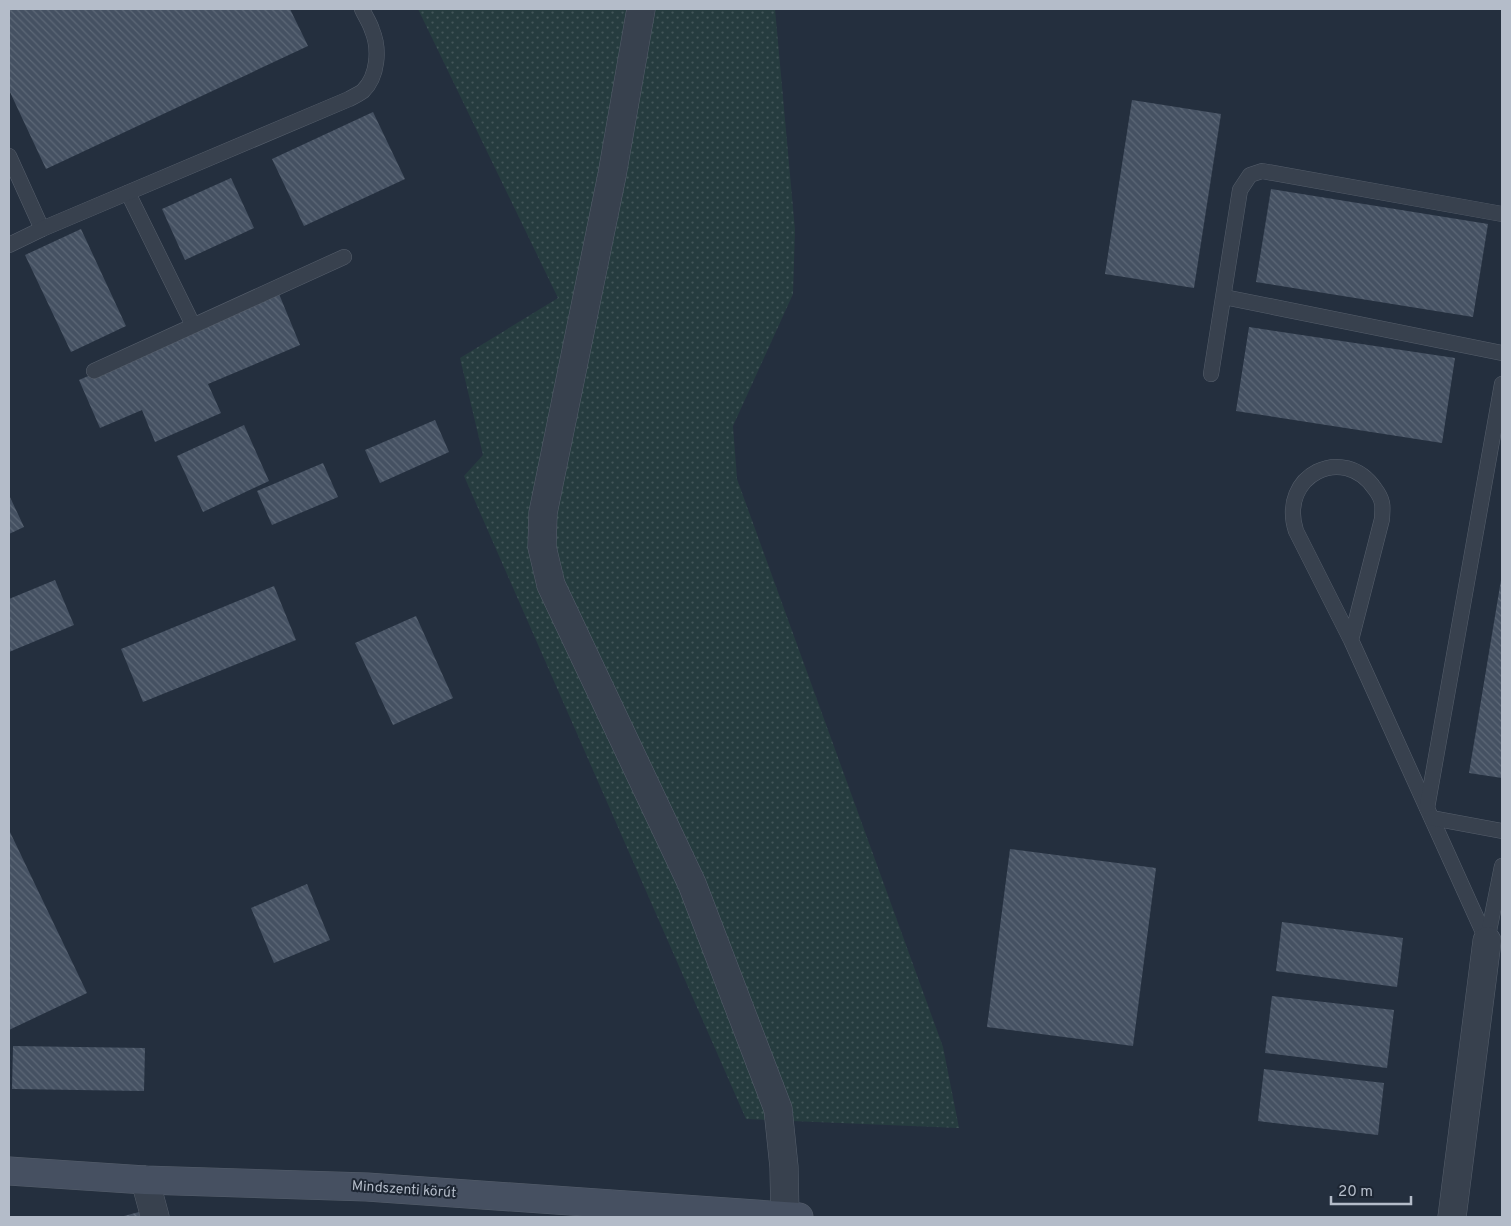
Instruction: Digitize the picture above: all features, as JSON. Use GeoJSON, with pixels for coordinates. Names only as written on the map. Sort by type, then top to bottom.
{"type":"FeatureCollection","features":[{"type":"Feature","properties":{"kind":"street"},"geometry":{"type":"LineString","coordinates":[[641,9],[612,175],[543,513],[542,547],[551,585],[692,884],[778,1109],[784,1167],[792,1217]]}},
{"type":"Feature","properties":{"kind":"street"},"geometry":{"type":"LineString","coordinates":[[1452,1217],[1487,941]]}},
{"type":"Feature","properties":{"kind":"street","name":"Mindszenti körút"},"geometry":{"type":"LineString","coordinates":[[9,1171],[145,1180],[367,1187],[792,1217]]}},
{"type":"Feature","properties":{"kind":"street"},"geometry":{"type":"LineString","coordinates":[[145,1180],[155,1217]]}},
{"type":"Feature","properties":{"kind":"lane"},"geometry":{"type":"LineString","coordinates":[[9,245],[42,229],[349,99],[363,91],[372,78],[376,56],[373,32],[362,9]]}},
{"type":"Feature","properties":{"kind":"lane"},"geometry":{"type":"LineString","coordinates":[[9,156],[42,229]]}},
{"type":"Feature","properties":{"kind":"lane"},"geometry":{"type":"LineString","coordinates":[[1211,374],[1240,190],[1250,175],[1262,171],[1502,214]]}},
{"type":"Feature","properties":{"kind":"lane"},"geometry":{"type":"LineString","coordinates":[[128,193],[193,325]]}},
{"type":"Feature","properties":{"kind":"lane"},"geometry":{"type":"LineString","coordinates":[[94,371],[344,257]]}},
{"type":"Feature","properties":{"kind":"lane"},"geometry":{"type":"LineString","coordinates":[[1224,297],[1502,353]]}},
{"type":"Feature","properties":{"kind":"lane"},"geometry":{"type":"LineString","coordinates":[[1429,813],[1502,384]]}},
{"type":"Feature","properties":{"kind":"lane"},"geometry":{"type":"LineString","coordinates":[[1351,640],[1382,519],[1382,503],[1372,484],[1362,475],[1352,470],[1330,468],[1311,475],[1303,482],[1294,498],[1292,520],[1351,640],[1487,941]]}},
{"type":"Feature","properties":{"kind":"lane"},"geometry":{"type":"LineString","coordinates":[[1429,813],[1502,831]]}},
{"type":"Feature","properties":{"kind":"lane"},"geometry":{"type":"LineString","coordinates":[[1487,941],[1502,866]]}},
{"type":"Feature","properties":{"kind":"green space"},"geometry":{"type":"Polygon","coordinates":[[[418,9],[775,9],[795,230],[793,294],[733,426],[737,479],[943,1047],[959,1128],[746,1119],[464,476],[483,455],[460,358],[558,298],[418,9]]]}},
{"type":"Feature","properties":{"kind":"building"},"geometry":{"type":"Polygon","coordinates":[[[9,9],[290,9],[308,46],[46,169],[9,90],[9,9]]]}},
{"type":"Feature","properties":{"kind":"building"},"geometry":{"type":"Polygon","coordinates":[[[1132,100],[1221,114],[1194,288],[1105,274],[1132,100]]]}},
{"type":"Feature","properties":{"kind":"building"},"geometry":{"type":"Polygon","coordinates":[[[373,112],[405,179],[304,226],[272,159],[373,112]]]}},
{"type":"Feature","properties":{"kind":"building"},"geometry":{"type":"Polygon","coordinates":[[[231,178],[254,228],[185,260],[162,209],[231,178]]]}},
{"type":"Feature","properties":{"kind":"building"},"geometry":{"type":"Polygon","coordinates":[[[1271,189],[1488,224],[1473,317],[1256,282],[1271,189]]]}},
{"type":"Feature","properties":{"kind":"building"},"geometry":{"type":"Polygon","coordinates":[[[81,229],[126,326],[71,352],[25,255],[81,229]]]}},
{"type":"Feature","properties":{"kind":"building"},"geometry":{"type":"Polygon","coordinates":[[[279,294],[300,345],[208,384],[221,413],[155,442],[142,410],[100,428],[79,380],[279,294]]]}},
{"type":"Feature","properties":{"kind":"building"},"geometry":{"type":"Polygon","coordinates":[[[1249,327],[1455,358],[1442,443],[1236,411],[1249,327]]]}},
{"type":"Feature","properties":{"kind":"building"},"geometry":{"type":"Polygon","coordinates":[[[435,420],[449,452],[380,483],[365,450],[435,420]]]}},
{"type":"Feature","properties":{"kind":"building"},"geometry":{"type":"Polygon","coordinates":[[[244,425],[269,481],[203,512],[177,456],[244,425]]]}},
{"type":"Feature","properties":{"kind":"building"},"geometry":{"type":"Polygon","coordinates":[[[323,463],[338,497],[272,525],[257,491],[323,463]]]}},
{"type":"Feature","properties":{"kind":"building"},"geometry":{"type":"Polygon","coordinates":[[[9,495],[24,527],[9,534],[9,495]]]}},
{"type":"Feature","properties":{"kind":"building"},"geometry":{"type":"Polygon","coordinates":[[[55,580],[74,625],[9,652],[9,599],[55,580]]]}},
{"type":"Feature","properties":{"kind":"building"},"geometry":{"type":"Polygon","coordinates":[[[1502,580],[1502,778],[1469,773],[1502,580]]]}},
{"type":"Feature","properties":{"kind":"building"},"geometry":{"type":"Polygon","coordinates":[[[274,586],[296,640],[143,702],[121,649],[274,586]]]}},
{"type":"Feature","properties":{"kind":"building"},"geometry":{"type":"Polygon","coordinates":[[[416,616],[453,698],[393,725],[355,643],[416,616]]]}},
{"type":"Feature","properties":{"kind":"building"},"geometry":{"type":"Polygon","coordinates":[[[9,830],[87,993],[9,1030],[9,830]]]}},
{"type":"Feature","properties":{"kind":"building"},"geometry":{"type":"Polygon","coordinates":[[[1010,849],[1156,868],[1133,1046],[987,1027],[1010,849]]]}},
{"type":"Feature","properties":{"kind":"building"},"geometry":{"type":"Polygon","coordinates":[[[307,884],[330,940],[274,963],[251,908],[307,884]]]}},
{"type":"Feature","properties":{"kind":"building"},"geometry":{"type":"Polygon","coordinates":[[[1282,922],[1403,938],[1397,987],[1276,971],[1282,922]]]}},
{"type":"Feature","properties":{"kind":"building"},"geometry":{"type":"Polygon","coordinates":[[[1272,996],[1394,1010],[1387,1068],[1265,1053],[1272,996]]]}},
{"type":"Feature","properties":{"kind":"building"},"geometry":{"type":"Polygon","coordinates":[[[13,1046],[145,1048],[144,1091],[12,1089],[13,1046]]]}},
{"type":"Feature","properties":{"kind":"building"},"geometry":{"type":"Polygon","coordinates":[[[1264,1069],[1384,1083],[1378,1135],[1258,1121],[1264,1069]]]}},
{"type":"Feature","properties":{"kind":"building"},"geometry":{"type":"Polygon","coordinates":[[[143,1211],[145,1217],[120,1217],[143,1211]]]}}]}
